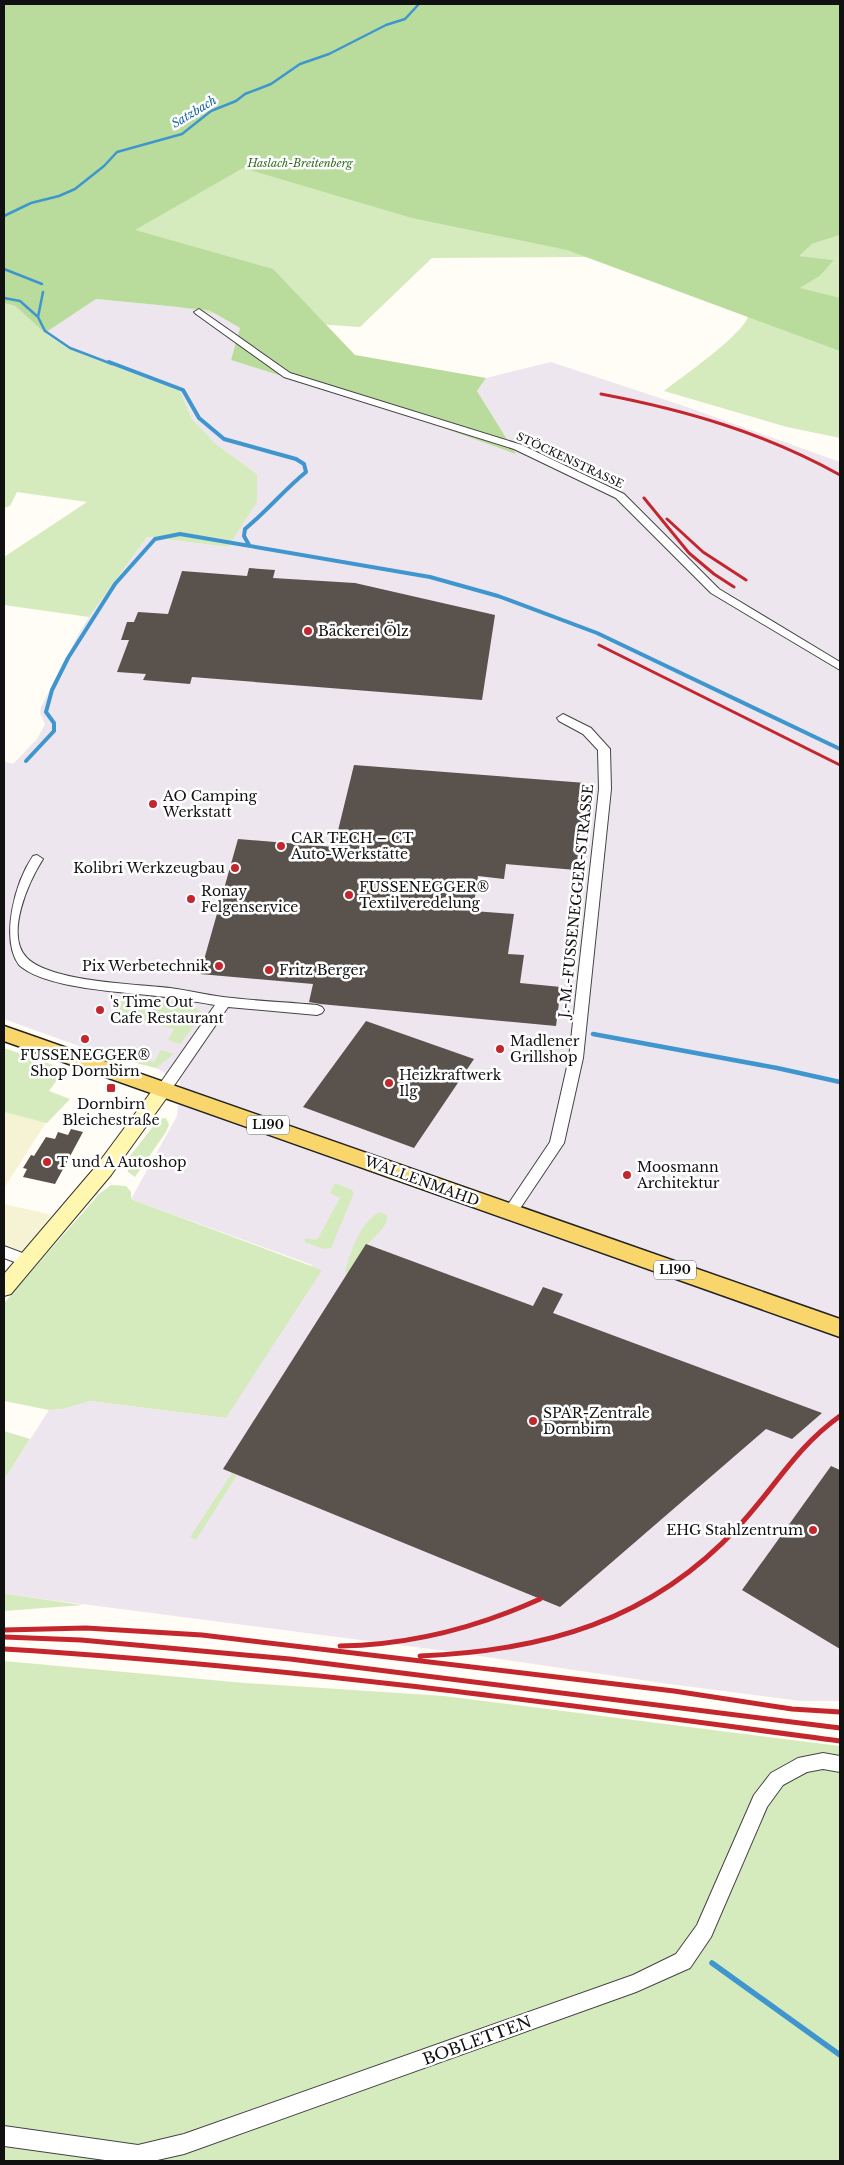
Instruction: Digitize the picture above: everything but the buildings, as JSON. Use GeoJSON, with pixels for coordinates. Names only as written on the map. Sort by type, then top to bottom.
{"type":"FeatureCollection","features":[{"type":"Feature","properties":{"kind":"main road","name":"WALLENMAHD"},"geometry":{"type":"LineString","coordinates":[[4,1033],[840,1328]]}},
{"type":"Feature","properties":{"kind":"main road"},"geometry":{"type":"LineString","coordinates":[[4,1288],[104,1170],[164,1089]]}},
{"type":"Feature","properties":{"kind":"street","name":"STÖCKENSTRASSE"},"geometry":{"type":"LineString","coordinates":[[199,312],[287,375],[518,447],[620,496],[715,591],[840,667]]}},
{"type":"Feature","properties":{"kind":"street","name":"J.-M.-FUSSENEGGER-STRASSE"},"geometry":{"type":"LineString","coordinates":[[510,1212],[557,1142],[576,1058],[606,789],[604,750],[587,732],[563,718]]}},
{"type":"Feature","properties":{"kind":"street"},"geometry":{"type":"LineString","coordinates":[[36,859],[27,871],[10,919],[14,949],[22,961],[35,970],[68,980],[224,1002],[317,1010]]}},
{"type":"Feature","properties":{"kind":"street"},"geometry":{"type":"LineString","coordinates":[[164,1089],[224,1002]]}},
{"type":"Feature","properties":{"kind":"street"},"geometry":{"type":"LineString","coordinates":[[4,1252],[28,1261]]}},
{"type":"Feature","properties":{"kind":"street","name":"BOBLETTEN"},"geometry":{"type":"LineString","coordinates":[[4,2136],[138,2155],[147,2153],[184,2144],[636,1983],[683,1961],[704,1930],[760,1801],[777,1779],[804,1764],[823,1762],[840,1764]]}},
{"type":"Feature","properties":{"kind":"shaded area"},"geometry":{"type":"Polygon","coordinates":[[[96,299],[209,310],[240,328],[231,360],[424,421],[515,453],[477,391],[486,378],[551,362],[681,405],[840,462],[840,1701],[801,1701],[669,1684],[446,1651],[4,1594],[4,1480],[49,1410],[63,1409],[90,1401],[226,1418],[312,1265],[131,1199],[177,1116],[180,1082],[156,1068],[98,1053],[4,1019],[4,761],[13,764],[37,739],[45,724],[40,713],[41,707],[79,633],[147,537],[228,547],[257,474],[216,444],[192,419],[180,391],[69,349],[45,333],[96,299]]]}},
{"type":"Feature","properties":{"kind":"shaded area"},"geometry":{"type":"Polygon","coordinates":[[[4,1112],[47,1121],[4,1188],[4,1112]]]}},
{"type":"Feature","properties":{"kind":"shaded area"},"geometry":{"type":"Polygon","coordinates":[[[4,1204],[52,1215],[23,1252],[4,1245],[4,1204]]]}},
{"type":"Feature","properties":{"kind":"green space","name":"Haslach-Breitenberg"},"geometry":{"type":"Polygon","coordinates":[[[4,4],[674,4],[678,12],[670,16],[670,25],[698,29],[751,42],[822,51],[823,108],[812,130],[756,166],[733,177],[715,196],[726,207],[723,228],[717,241],[741,270],[763,278],[777,291],[821,294],[800,288],[820,276],[834,260],[798,256],[812,244],[840,235],[840,438],[787,427],[664,391],[723,345],[743,325],[749,314],[748,286],[720,260],[708,256],[432,258],[360,327],[244,319],[150,302],[117,301],[62,288],[38,285],[4,272],[4,4]]]}},
{"type":"Feature","properties":{"kind":"green space","name":"Haslach-Breitenberg"},"geometry":{"type":"Polygon","coordinates":[[[4,4],[840,4],[840,235],[812,244],[799,256],[834,260],[820,276],[800,288],[840,298],[840,351],[567,250],[412,218],[243,168],[135,230],[273,269],[355,355],[486,378],[477,391],[516,454],[424,421],[231,360],[240,328],[209,310],[96,299],[45,333],[15,306],[4,303],[4,4]]]}},
{"type":"Feature","properties":{"kind":"green space"},"geometry":{"type":"Polygon","coordinates":[[[4,303],[15,306],[45,333],[69,349],[180,391],[192,419],[216,444],[257,474],[257,502],[228,547],[147,537],[89,617],[4,605],[4,557],[87,502],[17,492],[10,506],[4,508],[4,303]]]}},
{"type":"Feature","properties":{"kind":"green space"},"geometry":{"type":"Polygon","coordinates":[[[124,995],[192,1005],[201,1012],[200,1018],[180,1044],[168,1040],[174,1029],[117,1014],[124,995]]]}},
{"type":"Feature","properties":{"kind":"green space"},"geometry":{"type":"Polygon","coordinates":[[[102,1047],[154,1062],[161,1050],[174,1054],[156,1068],[98,1053],[102,1047]]]}},
{"type":"Feature","properties":{"kind":"green space"},"geometry":{"type":"Polygon","coordinates":[[[4,1048],[65,1069],[49,1091],[70,1099],[47,1123],[4,1112],[4,1048]]]}},
{"type":"Feature","properties":{"kind":"green space"},"geometry":{"type":"Polygon","coordinates":[[[166,1118],[169,1125],[166,1132],[135,1177],[128,1172],[126,1161],[159,1119],[166,1118]]]}},
{"type":"Feature","properties":{"kind":"green space"},"geometry":{"type":"Polygon","coordinates":[[[335,1183],[352,1190],[354,1193],[331,1248],[324,1249],[305,1242],[305,1238],[317,1240],[340,1198],[330,1193],[335,1183]]]}},
{"type":"Feature","properties":{"kind":"green space"},"geometry":{"type":"Polygon","coordinates":[[[111,1185],[126,1186],[131,1192],[131,1199],[322,1270],[226,1418],[90,1401],[63,1409],[49,1410],[4,1401],[4,1303],[99,1194],[111,1185]]]}},
{"type":"Feature","properties":{"kind":"green space"},"geometry":{"type":"Polygon","coordinates":[[[379,1212],[387,1215],[385,1224],[365,1247],[347,1275],[345,1271],[357,1238],[366,1224],[379,1212]]]}},
{"type":"Feature","properties":{"kind":"green space"},"geometry":{"type":"Polygon","coordinates":[[[4,1431],[30,1439],[4,1480],[4,1431]]]}},
{"type":"Feature","properties":{"kind":"green space"},"geometry":{"type":"Polygon","coordinates":[[[232,1473],[237,1475],[196,1540],[190,1537],[232,1473]]]}},
{"type":"Feature","properties":{"kind":"green space"},"geometry":{"type":"Polygon","coordinates":[[[4,1594],[6,1594],[83,1605],[4,1611],[4,1594]]]}},
{"type":"Feature","properties":{"kind":"green space"},"geometry":{"type":"Polygon","coordinates":[[[4,1661],[245,1683],[444,1696],[840,1746],[840,2161],[4,2161],[4,1661]]]}},
{"type":"Feature","properties":{"kind":"waterway","name":"Satzbach"},"geometry":{"type":"LineString","coordinates":[[4,216],[31,203],[59,196],[75,189],[104,166],[117,152],[182,134],[211,111],[236,101],[245,94],[271,84],[300,64],[329,54],[386,25],[405,19],[419,4]]}},
{"type":"Feature","properties":{"kind":"waterway","name":"Satzbach"},"geometry":{"type":"LineString","coordinates":[[4,269],[42,284]]}},
{"type":"Feature","properties":{"kind":"waterway","name":"Satzbach"},"geometry":{"type":"LineString","coordinates":[[38,317],[43,292]]}},
{"type":"Feature","properties":{"kind":"waterway"},"geometry":{"type":"LineString","coordinates":[[4,298],[20,301],[38,317]]}},
{"type":"Feature","properties":{"kind":"waterway"},"geometry":{"type":"LineString","coordinates":[[38,317],[45,331],[70,348],[112,364]]}},
{"type":"Feature","properties":{"kind":"waterway"},"geometry":{"type":"LineString","coordinates":[[109,362],[183,390],[199,418],[224,439],[296,459],[304,464],[306,472],[245,529],[244,536],[249,545]]}},
{"type":"Feature","properties":{"kind":"waterway"},"geometry":{"type":"LineString","coordinates":[[26,761],[54,731],[54,723],[46,712],[52,690],[68,658],[115,584],[155,539],[180,534],[430,577],[498,596],[597,633],[840,749]]}},
{"type":"Feature","properties":{"kind":"waterway"},"geometry":{"type":"LineString","coordinates":[[593,1034],[777,1068],[840,1082]]}},
{"type":"Feature","properties":{"kind":"waterway"},"geometry":{"type":"LineString","coordinates":[[712,1963],[840,2055]]}},
{"type":"Feature","properties":{"kind":"railway"},"geometry":{"type":"LineString","coordinates":[[601,394],[694,416],[754,435],[812,460],[840,475]]}},
{"type":"Feature","properties":{"kind":"railway"},"geometry":{"type":"LineString","coordinates":[[644,498],[689,553],[714,574],[734,587]]}},
{"type":"Feature","properties":{"kind":"railway"},"geometry":{"type":"LineString","coordinates":[[667,519],[703,552],[746,580]]}},
{"type":"Feature","properties":{"kind":"railway"},"geometry":{"type":"LineString","coordinates":[[599,645],[840,765]]}},
{"type":"Feature","properties":{"kind":"railway"},"geometry":{"type":"LineString","coordinates":[[420,1656],[466,1653],[510,1647],[552,1638],[593,1625],[632,1608],[669,1586],[704,1559],[738,1527],[797,1455],[840,1416]]}},
{"type":"Feature","properties":{"kind":"railway"},"geometry":{"type":"LineString","coordinates":[[340,1646],[392,1642],[443,1633],[492,1618],[540,1599]]}},
{"type":"Feature","properties":{"kind":"railway"},"geometry":{"type":"LineString","coordinates":[[4,1630],[86,1628],[202,1635],[674,1691],[792,1709],[840,1712]]}},
{"type":"Feature","properties":{"kind":"railway"},"geometry":{"type":"LineString","coordinates":[[4,1637],[81,1640],[290,1659],[840,1728]]}},
{"type":"Feature","properties":{"kind":"railway"},"geometry":{"type":"LineString","coordinates":[[4,1649],[214,1665],[318,1676],[527,1700],[840,1741]]}},
{"type":"Feature","properties":{"kind":"place","name":"Bäckerei Ölz"},"geometry":{"type":"Point","coordinates":[308,631]}},
{"type":"Feature","properties":{"kind":"place","name":"AO Camping Werkstatt"},"geometry":{"type":"Point","coordinates":[153,804]}},
{"type":"Feature","properties":{"kind":"place","name":"CAR TECH – CT Auto-Werkstätte"},"geometry":{"type":"Point","coordinates":[281,846]}},
{"type":"Feature","properties":{"kind":"place","name":"Kolibri Werkzeugbau"},"geometry":{"type":"Point","coordinates":[235,868]}},
{"type":"Feature","properties":{"kind":"place","name":"FUSSENEGGER® Textilveredelung"},"geometry":{"type":"Point","coordinates":[349,895]}},
{"type":"Feature","properties":{"kind":"place","name":"Ronay Felgenservice"},"geometry":{"type":"Point","coordinates":[191,899]}},
{"type":"Feature","properties":{"kind":"place","name":"Pix Werbetechnik"},"geometry":{"type":"Point","coordinates":[219,966]}},
{"type":"Feature","properties":{"kind":"place","name":"Fritz Berger"},"geometry":{"type":"Point","coordinates":[269,970]}},
{"type":"Feature","properties":{"kind":"place","name":"'s Time Out Cafe Restaurant"},"geometry":{"type":"Point","coordinates":[100,1010]}},
{"type":"Feature","properties":{"kind":"place","name":"FUSSENEGGER® Shop Dornbirn"},"geometry":{"type":"Point","coordinates":[85,1039]}},
{"type":"Feature","properties":{"kind":"place","name":"Madlener Grillshop"},"geometry":{"type":"Point","coordinates":[500,1049]}},
{"type":"Feature","properties":{"kind":"place","name":"Heizkraftwerk Ilg"},"geometry":{"type":"Point","coordinates":[389,1083]}},
{"type":"Feature","properties":{"kind":"place","name":"Dornbirn Bleichestraße"},"geometry":{"type":"Point","coordinates":[111,1088]}},
{"type":"Feature","properties":{"kind":"place","name":"T und A Autoshop"},"geometry":{"type":"Point","coordinates":[47,1162]}},
{"type":"Feature","properties":{"kind":"place","name":"Moosmann Architektur"},"geometry":{"type":"Point","coordinates":[627,1175]}},
{"type":"Feature","properties":{"kind":"place","name":"SPAR-Zentrale Dornbirn"},"geometry":{"type":"Point","coordinates":[533,1421]}},
{"type":"Feature","properties":{"kind":"place","name":"EHG Stahlzentrum"},"geometry":{"type":"Point","coordinates":[813,1530]}}]}
